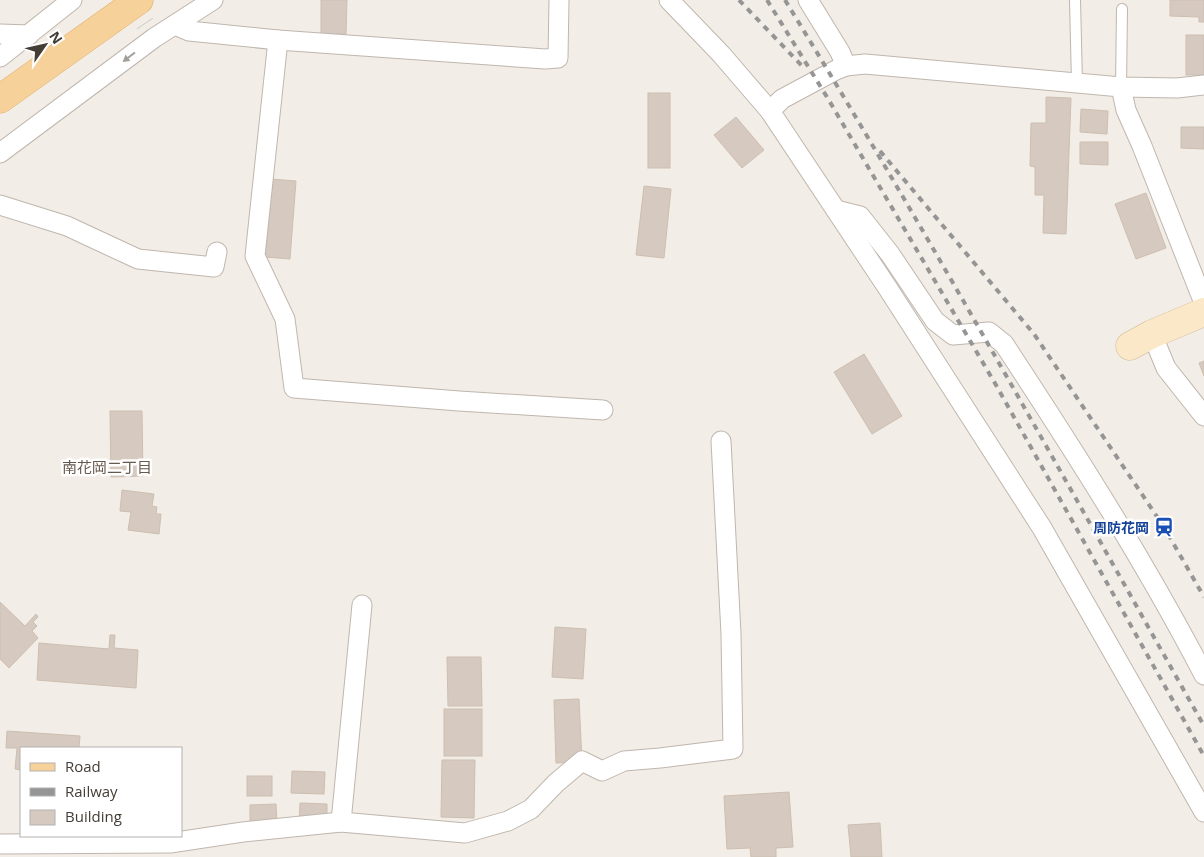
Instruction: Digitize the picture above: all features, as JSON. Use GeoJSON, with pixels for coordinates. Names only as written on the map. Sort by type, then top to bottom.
{"type":"FeatureCollection","features":[{"type":"Feature","properties":{"kind":"main road"},"geometry":{"type":"LineString","coordinates":[[0,99],[146,21]]}},
{"type":"Feature","properties":{"kind":"main road"},"geometry":{"type":"LineString","coordinates":[[1141,340],[1204,312]]}},
{"type":"Feature","properties":{"kind":"street"},"geometry":{"type":"LineString","coordinates":[[0,57],[72,0]]}},
{"type":"Feature","properties":{"kind":"street"},"geometry":{"type":"LineString","coordinates":[[175,25],[213,0]]}},
{"type":"Feature","properties":{"kind":"street"},"geometry":{"type":"LineString","coordinates":[[0,153],[146,21],[175,25],[190,31],[278,40],[558,58],[559,0]]}},
{"type":"Feature","properties":{"kind":"street"},"geometry":{"type":"LineString","coordinates":[[669,0],[721,54],[770,111],[836,210],[1042,528],[1204,812]]}},
{"type":"Feature","properties":{"kind":"street"},"geometry":{"type":"LineString","coordinates":[[808,0],[840,52],[846,66]]}},
{"type":"Feature","properties":{"kind":"street"},"geometry":{"type":"LineString","coordinates":[[0,34],[29,35]]}},
{"type":"Feature","properties":{"kind":"street"},"geometry":{"type":"LineString","coordinates":[[278,40],[255,256],[285,319],[294,388],[603,410]]}},
{"type":"Feature","properties":{"kind":"street"},"geometry":{"type":"LineString","coordinates":[[770,111],[782,99],[846,66],[865,64],[1121,87],[1177,88],[1204,85]]}},
{"type":"Feature","properties":{"kind":"street"},"geometry":{"type":"LineString","coordinates":[[1121,87],[1126,110],[1204,303]]}},
{"type":"Feature","properties":{"kind":"street"},"geometry":{"type":"LineString","coordinates":[[0,205],[67,226],[138,258],[214,267],[217,252]]}},
{"type":"Feature","properties":{"kind":"street"},"geometry":{"type":"LineString","coordinates":[[836,210],[860,216],[890,254],[935,322],[953,335],[989,332],[1004,344],[1078,458],[1159,591],[1204,675]]}},
{"type":"Feature","properties":{"kind":"street"},"geometry":{"type":"LineString","coordinates":[[1141,340],[1204,416]]}},
{"type":"Feature","properties":{"kind":"street"},"geometry":{"type":"LineString","coordinates":[[0,844],[170,843],[243,832],[341,822],[465,833],[508,821],[531,809],[556,783],[582,761],[602,772],[624,761],[733,749],[721,441]]}},
{"type":"Feature","properties":{"kind":"street"},"geometry":{"type":"LineString","coordinates":[[341,822],[362,606]]}},
{"type":"Feature","properties":{"kind":"lane"},"geometry":{"type":"LineString","coordinates":[[1075,0],[1077,83]]}},
{"type":"Feature","properties":{"kind":"lane"},"geometry":{"type":"LineString","coordinates":[[1121,87],[1122,9]]}},
{"type":"Feature","properties":{"kind":"building"},"geometry":{"type":"Polygon","coordinates":[[[321,0],[347,0],[346,34],[321,34],[321,0]]]}},
{"type":"Feature","properties":{"kind":"building"},"geometry":{"type":"Polygon","coordinates":[[[1170,0],[1204,0],[1204,22],[1199,22],[1199,17],[1170,16],[1170,0]]]}},
{"type":"Feature","properties":{"kind":"building"},"geometry":{"type":"Polygon","coordinates":[[[1186,35],[1204,35],[1204,75],[1186,75],[1186,35]]]}},
{"type":"Feature","properties":{"kind":"building"},"geometry":{"type":"Polygon","coordinates":[[[648,93],[670,93],[670,168],[648,168],[648,93]]]}},
{"type":"Feature","properties":{"kind":"building"},"geometry":{"type":"Polygon","coordinates":[[[1046,97],[1071,98],[1066,234],[1043,233],[1044,195],[1035,195],[1035,167],[1030,166],[1031,123],[1046,123],[1046,97]]]}},
{"type":"Feature","properties":{"kind":"building"},"geometry":{"type":"Polygon","coordinates":[[[1081,109],[1108,111],[1107,134],[1080,132],[1081,109]]]}},
{"type":"Feature","properties":{"kind":"building"},"geometry":{"type":"Polygon","coordinates":[[[736,117],[764,150],[742,168],[714,135],[736,117]]]}},
{"type":"Feature","properties":{"kind":"building"},"geometry":{"type":"Polygon","coordinates":[[[1181,127],[1204,127],[1204,149],[1181,148],[1181,127]]]}},
{"type":"Feature","properties":{"kind":"building"},"geometry":{"type":"Polygon","coordinates":[[[1080,142],[1108,142],[1108,165],[1080,164],[1080,142]]]}},
{"type":"Feature","properties":{"kind":"building"},"geometry":{"type":"Polygon","coordinates":[[[271,179],[296,181],[290,259],[265,257],[271,179]]]}},
{"type":"Feature","properties":{"kind":"building"},"geometry":{"type":"Polygon","coordinates":[[[644,186],[671,189],[664,258],[636,255],[644,186]]]}},
{"type":"Feature","properties":{"kind":"building"},"geometry":{"type":"Polygon","coordinates":[[[1146,193],[1166,248],[1136,259],[1115,204],[1146,193]]]}},
{"type":"Feature","properties":{"kind":"building"},"geometry":{"type":"Polygon","coordinates":[[[864,354],[902,416],[872,434],[834,372],[864,354]]]}},
{"type":"Feature","properties":{"kind":"building"},"geometry":{"type":"Polygon","coordinates":[[[1204,361],[1204,376],[1199,363],[1204,361]]]}},
{"type":"Feature","properties":{"kind":"building"},"geometry":{"type":"Polygon","coordinates":[[[110,411],[142,411],[143,476],[111,477],[110,411]]]}},
{"type":"Feature","properties":{"kind":"building"},"geometry":{"type":"Polygon","coordinates":[[[122,490],[154,494],[152,506],[157,507],[156,514],[161,514],[159,534],[128,530],[131,512],[120,511],[122,490]]]}},
{"type":"Feature","properties":{"kind":"building"},"geometry":{"type":"Polygon","coordinates":[[[0,602],[25,626],[36,614],[38,617],[33,622],[37,626],[32,631],[38,638],[9,668],[0,659],[0,602]]]}},
{"type":"Feature","properties":{"kind":"building"},"geometry":{"type":"Polygon","coordinates":[[[555,627],[586,629],[583,679],[552,677],[555,627]]]}},
{"type":"Feature","properties":{"kind":"building"},"geometry":{"type":"Polygon","coordinates":[[[110,635],[115,635],[114,648],[138,650],[136,688],[37,680],[39,643],[109,649],[110,635]]]}},
{"type":"Feature","properties":{"kind":"building"},"geometry":{"type":"Polygon","coordinates":[[[447,657],[481,657],[482,706],[448,706],[447,657]]]}},
{"type":"Feature","properties":{"kind":"building"},"geometry":{"type":"Polygon","coordinates":[[[579,699],[582,762],[556,763],[554,700],[579,699]]]}},
{"type":"Feature","properties":{"kind":"building"},"geometry":{"type":"Polygon","coordinates":[[[444,709],[482,709],[482,756],[444,756],[444,709]]]}},
{"type":"Feature","properties":{"kind":"building"},"geometry":{"type":"Polygon","coordinates":[[[7,731],[80,736],[79,747],[20,747],[20,770],[15,769],[17,748],[6,748],[7,731]]]}},
{"type":"Feature","properties":{"kind":"building"},"geometry":{"type":"Polygon","coordinates":[[[442,760],[475,760],[474,818],[441,817],[442,760]]]}},
{"type":"Feature","properties":{"kind":"building"},"geometry":{"type":"Polygon","coordinates":[[[292,771],[325,772],[324,794],[291,793],[292,771]]]}},
{"type":"Feature","properties":{"kind":"building"},"geometry":{"type":"Polygon","coordinates":[[[247,776],[272,776],[272,796],[247,796],[247,776]]]}},
{"type":"Feature","properties":{"kind":"building"},"geometry":{"type":"Polygon","coordinates":[[[789,792],[793,847],[776,848],[776,857],[751,857],[750,848],[727,849],[724,796],[789,792]]]}},
{"type":"Feature","properties":{"kind":"building"},"geometry":{"type":"Polygon","coordinates":[[[300,803],[327,804],[327,826],[299,825],[300,803]]]}},
{"type":"Feature","properties":{"kind":"building"},"geometry":{"type":"Polygon","coordinates":[[[276,804],[277,827],[250,828],[250,805],[276,804]]]}},
{"type":"Feature","properties":{"kind":"building"},"geometry":{"type":"Polygon","coordinates":[[[880,823],[882,857],[851,857],[848,825],[880,823]]]}},
{"type":"Feature","properties":{"kind":"tunnel"},"geometry":{"type":"LineString","coordinates":[[129,0],[145,24]]}},
{"type":"Feature","properties":{"kind":"railway"},"geometry":{"type":"LineString","coordinates":[[739,0],[804,68]]}},
{"type":"Feature","properties":{"kind":"railway"},"geometry":{"type":"LineString","coordinates":[[767,0],[827,97],[996,385],[1204,756]]}},
{"type":"Feature","properties":{"kind":"railway"},"geometry":{"type":"LineString","coordinates":[[785,0],[946,270],[1204,726]]}},
{"type":"Feature","properties":{"kind":"railway"},"geometry":{"type":"LineString","coordinates":[[880,151],[1034,334],[1164,527],[1204,597]]}},
{"type":"Feature","properties":{"kind":"place","name":"周防花岡"},"geometry":{"type":"Point","coordinates":[1164,527]}},
{"type":"Feature","properties":{"kind":"district","name":"南花岡二丁目"},"geometry":{"type":"Point","coordinates":[107,467]}}]}
